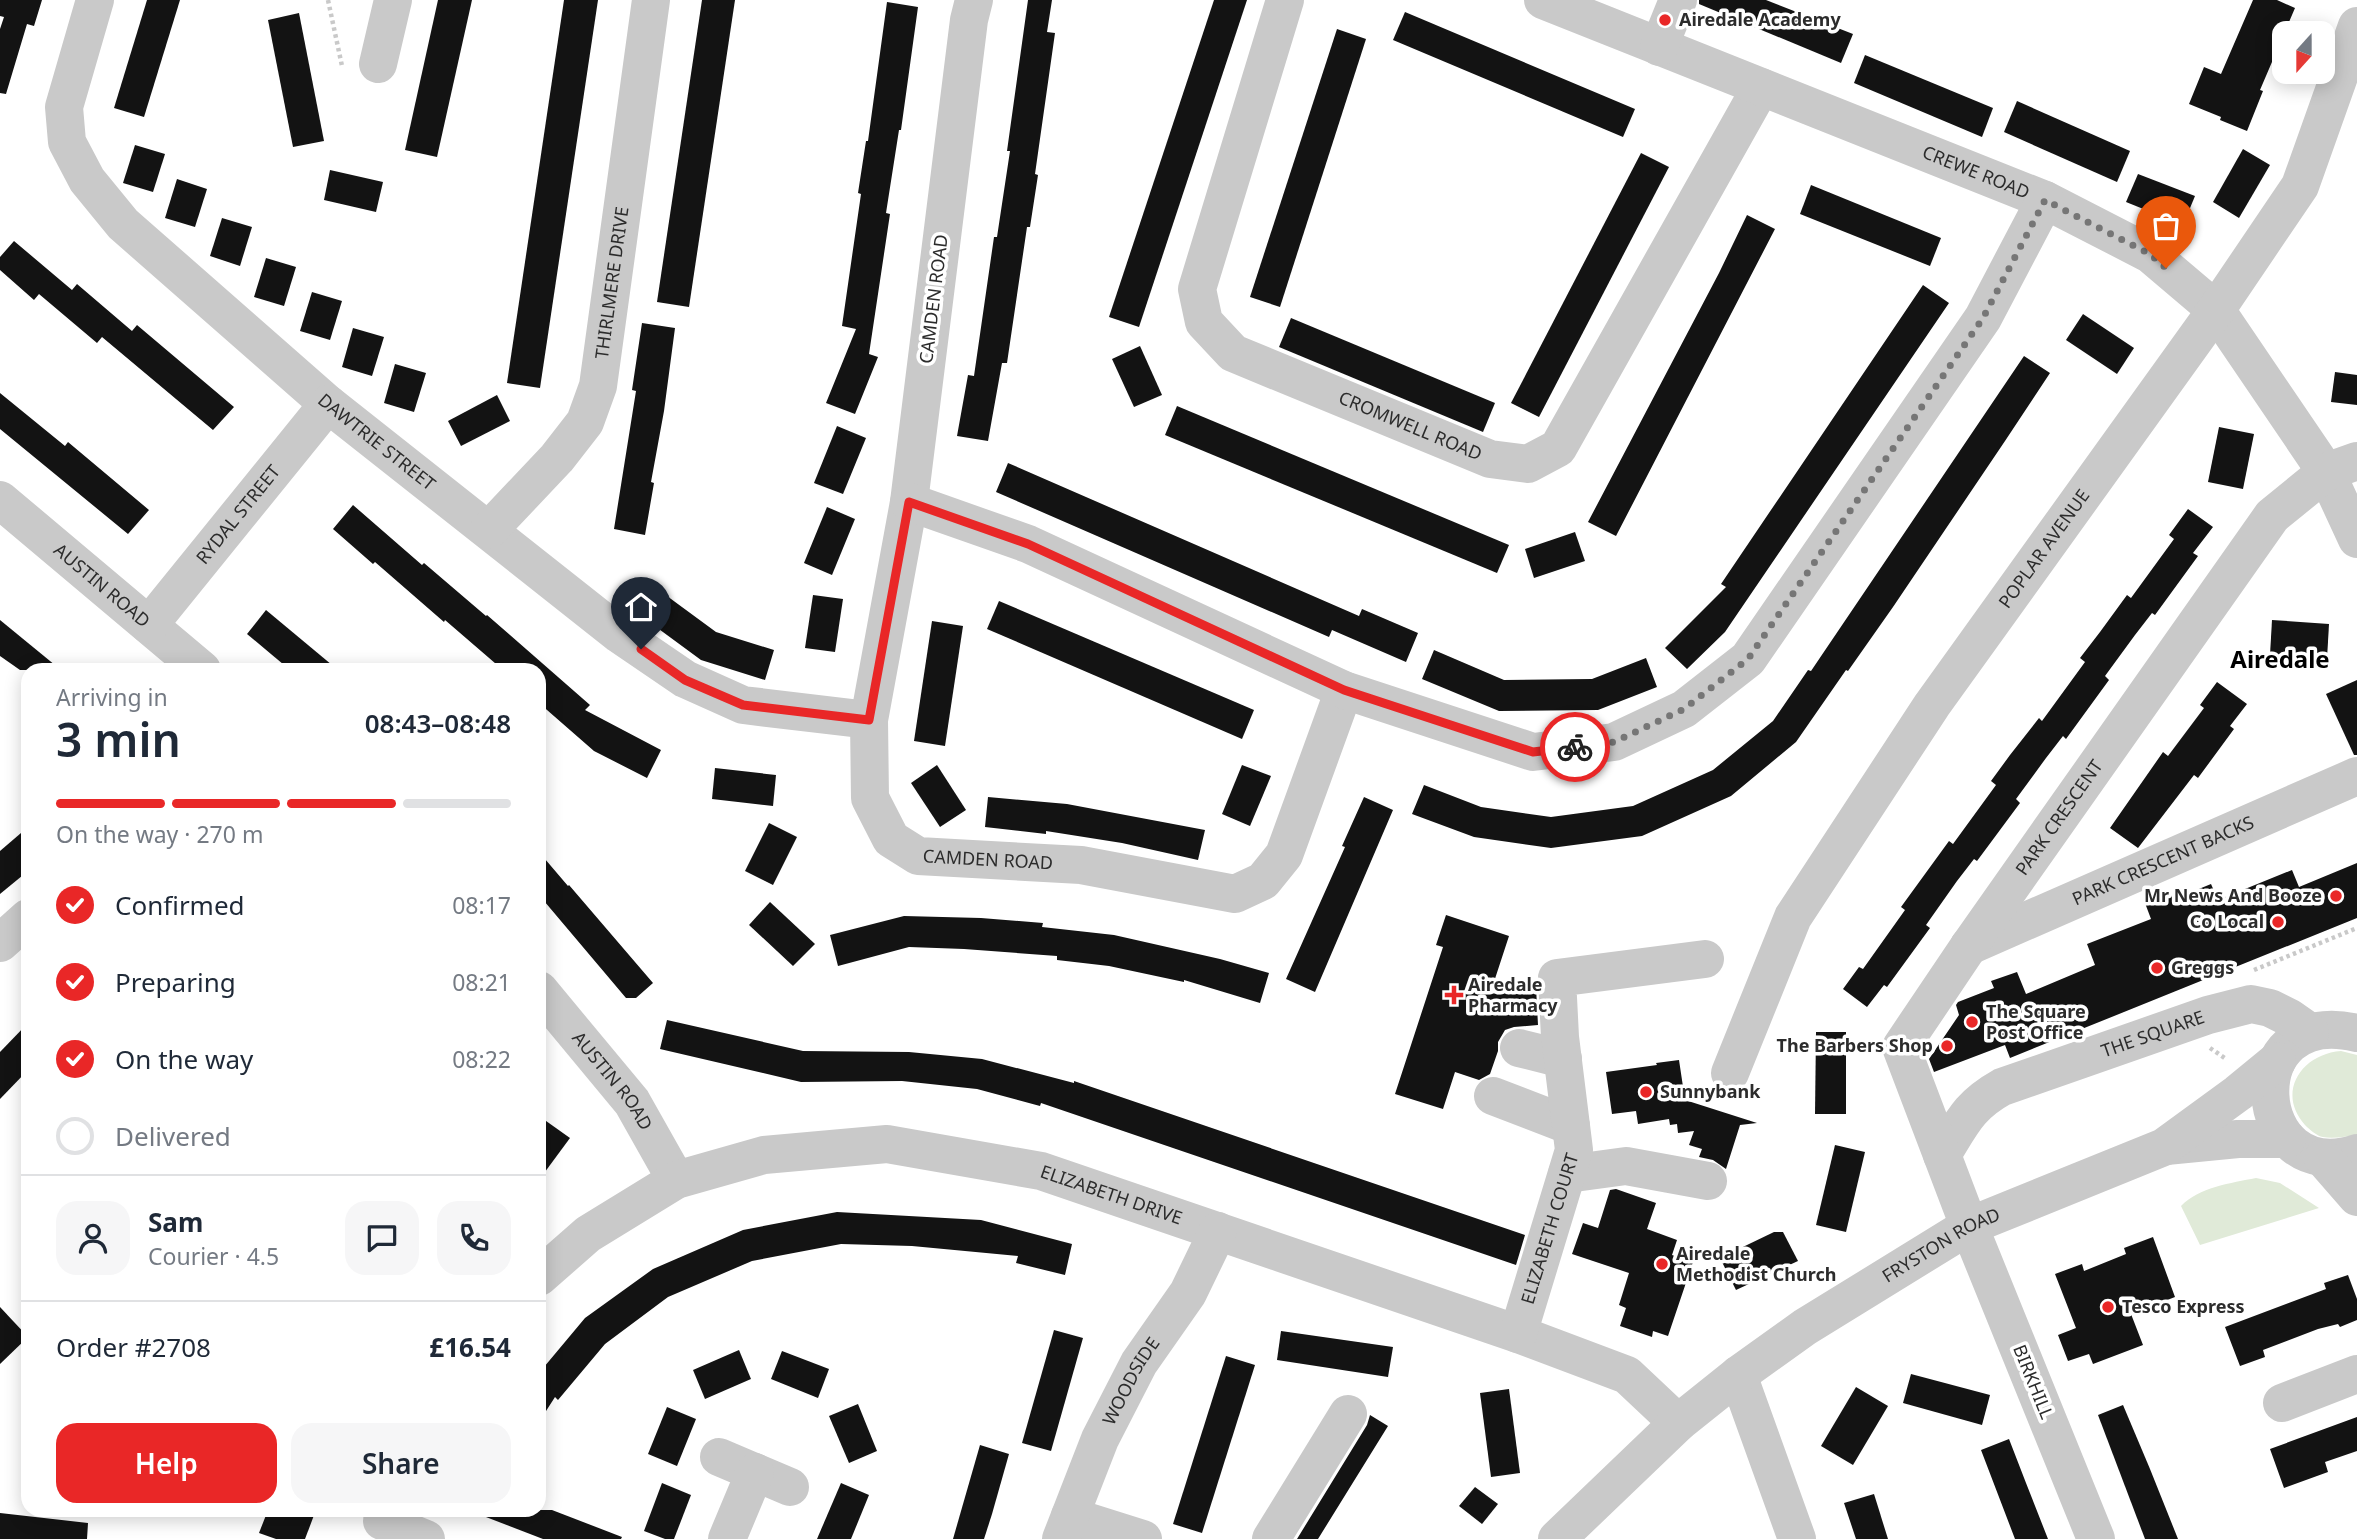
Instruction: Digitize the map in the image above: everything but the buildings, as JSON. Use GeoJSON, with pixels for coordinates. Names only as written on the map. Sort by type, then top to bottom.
{"type":"FeatureCollection","features":[{"type":"Feature","properties":{"kind":"street","name":"DAWTRIE STREET"},"geometry":{"type":"LineString","coordinates":[[95,0],[64,107],[67,142],[87,180],[123,224],[328,404],[618,634],[685,680],[743,705],[869,720]]}},
{"type":"Feature","properties":{"kind":"street"},"geometry":{"type":"LineString","coordinates":[[378,64],[393,0]]}},
{"type":"Feature","properties":{"kind":"street","name":"THIRLMERE DRIVE"},"geometry":{"type":"LineString","coordinates":[[489,530],[557,458],[585,422],[598,386],[650,0]]}},
{"type":"Feature","properties":{"kind":"street","name":"CAMDEN ROAD"},"geometry":{"type":"LineString","coordinates":[[974,0],[969,20],[909,502],[869,720],[870,797],[891,839],[918,856],[1081,865],[1235,894],[1263,881],[1284,855],[1344,690]]}},
{"type":"Feature","properties":{"kind":"street","name":"CROMWELL ROAD"},"geometry":{"type":"LineString","coordinates":[[1285,0],[1197,289],[1204,322],[1233,353],[1490,459],[1528,464],[1558,448],[1761,87]]}},
{"type":"Feature","properties":{"kind":"street"},"geometry":{"type":"LineString","coordinates":[[1659,47],[1678,0]]}},
{"type":"Feature","properties":{"kind":"street","name":"CREWE ROAD"},"geometry":{"type":"LineString","coordinates":[[1558,3],[1659,47],[2045,200],[2150,254],[2216,310],[2341,466],[2357,539]]}},
{"type":"Feature","properties":{"kind":"street","name":"POPLAR AVENUE"},"geometry":{"type":"LineString","coordinates":[[1730,1073],[1793,917],[1932,705],[2216,310],[2300,186],[2357,26]]}},
{"type":"Feature","properties":{"kind":"street"},"geometry":{"type":"LineString","coordinates":[[909,502],[1028,544],[1344,690],[1533,752],[1614,742],[1684,709],[1748,659],[1983,318],[2045,200]]}},
{"type":"Feature","properties":{"kind":"street","name":"RYDAL STREET"},"geometry":{"type":"LineString","coordinates":[[149,625],[328,404]]}},
{"type":"Feature","properties":{"kind":"street","name":"PARK CRESCENT"},"geometry":{"type":"LineString","coordinates":[[1969,1226],[1900,1047],[2272,516],[2341,466]]}},
{"type":"Feature","properties":{"kind":"street","name":"AUSTIN ROAD"},"geometry":{"type":"LineString","coordinates":[[0,500],[194,663]]}},
{"type":"Feature","properties":{"kind":"street","name":"PARK CRESCENT BACKS"},"geometry":{"type":"LineString","coordinates":[[1969,946],[2357,775]]}},
{"type":"Feature","properties":{"kind":"street"},"geometry":{"type":"LineString","coordinates":[[0,943],[21,924]]}},
{"type":"Feature","properties":{"kind":"street","name":"ELIZABETH COURT"},"geometry":{"type":"LineString","coordinates":[[1518,1334],[1574,1150],[1557,978],[1705,960]]}},
{"type":"Feature","properties":{"kind":"street","name":"AUSTIN ROAD"},"geometry":{"type":"LineString","coordinates":[[546,998],[632,1102],[676,1180]]}},
{"type":"Feature","properties":{"kind":"street","name":"THE SQUARE"},"geometry":{"type":"LineString","coordinates":[[1942,1155],[1973,1106],[2002,1087],[2183,1024],[2251,1004],[2270,1008],[2310,1032]]}},
{"type":"Feature","properties":{"kind":"street"},"geometry":{"type":"LineString","coordinates":[[2310,1032],[2331,1029],[2357,1033]]}},
{"type":"Feature","properties":{"kind":"street","name":"FRYSTON ROAD"},"geometry":{"type":"LineString","coordinates":[[1558,1539],[1678,1423],[1738,1375],[1805,1327],[1969,1226],[2164,1147],[2238,1093],[2277,1061],[2290,1044],[2310,1032]]}},
{"type":"Feature","properties":{"kind":"street"},"geometry":{"type":"LineString","coordinates":[[1519,1048],[1562,1048]]}},
{"type":"Feature","properties":{"kind":"street"},"geometry":{"type":"LineString","coordinates":[[2277,1061],[2271,1075],[2269,1098],[2274,1120],[2287,1139]]}},
{"type":"Feature","properties":{"kind":"street"},"geometry":{"type":"LineString","coordinates":[[1493,1096],[1571,1126]]}},
{"type":"Feature","properties":{"kind":"street","name":"FRYSTON ROAD"},"geometry":{"type":"LineString","coordinates":[[2164,1147],[2238,1139],[2287,1139],[2301,1150],[2340,1156]]}},
{"type":"Feature","properties":{"kind":"street","name":"ELIZABETH DRIVE"},"geometry":{"type":"LineString","coordinates":[[546,1271],[588,1234],[676,1180],[764,1155],[887,1144],[1041,1171],[1518,1334],[1627,1375],[1678,1423]]}},
{"type":"Feature","properties":{"kind":"street"},"geometry":{"type":"LineString","coordinates":[[2340,1156],[2357,1196]]}},
{"type":"Feature","properties":{"kind":"street"},"geometry":{"type":"LineString","coordinates":[[1567,1174],[1626,1166],[1708,1181]]}},
{"type":"Feature","properties":{"kind":"street","name":"BIRKHILL"},"geometry":{"type":"LineString","coordinates":[[1969,1226],[2096,1539]]}},
{"type":"Feature","properties":{"kind":"street","name":"WOODSIDE"},"geometry":{"type":"LineString","coordinates":[[1066,1527],[1105,1428],[1139,1363],[1188,1293],[1218,1231]]}},
{"type":"Feature","properties":{"kind":"street"},"geometry":{"type":"LineString","coordinates":[[2282,1404],[2357,1374]]}},
{"type":"Feature","properties":{"kind":"street"},"geometry":{"type":"LineString","coordinates":[[1738,1375],[1797,1539]]}},
{"type":"Feature","properties":{"kind":"street"},"geometry":{"type":"LineString","coordinates":[[1271,1539],[1348,1415]]}},
{"type":"Feature","properties":{"kind":"street"},"geometry":{"type":"LineString","coordinates":[[719,1458],[790,1487]]}},
{"type":"Feature","properties":{"kind":"street"},"geometry":{"type":"LineString","coordinates":[[727,1539],[755,1472]]}},
{"type":"Feature","properties":{"kind":"street"},"geometry":{"type":"LineString","coordinates":[[381,1523],[426,1539]]}},
{"type":"Feature","properties":{"kind":"street"},"geometry":{"type":"LineString","coordinates":[[1066,1527],[1143,1539]]}},
{"type":"Feature","properties":{"kind":"green space"},"geometry":{"type":"Polygon","coordinates":[[[2341,1051],[2357,1055],[2357,1136],[2323,1137],[2307,1127],[2297,1113],[2293,1088],[2304,1067],[2314,1059],[2341,1051]]]}},
{"type":"Feature","properties":{"kind":"green space"},"geometry":{"type":"Polygon","coordinates":[[[2256,1178],[2280,1183],[2319,1208],[2200,1245],[2181,1206],[2206,1190],[2256,1178]]]}},
{"type":"Feature","properties":{"kind":"way so far"},"geometry":{"type":"LineString","coordinates":[[1575,747],[1614,742],[1684,709],[1748,659],[1983,318],[2045,200],[2150,254],[2166,268]]}},
{"type":"Feature","properties":{"kind":"place","name":"Airedale Academy"},"geometry":{"type":"Point","coordinates":[1665,20]}},
{"type":"Feature","properties":{"kind":"place","name":"Mr News And Booze"},"geometry":{"type":"Point","coordinates":[2336,896]}},
{"type":"Feature","properties":{"kind":"place","name":"Co Local"},"geometry":{"type":"Point","coordinates":[2278,922]}},
{"type":"Feature","properties":{"kind":"place","name":"Greggs"},"geometry":{"type":"Point","coordinates":[2157,968]}},
{"type":"Feature","properties":{"kind":"place","name":"Airedale Pharmacy"},"geometry":{"type":"Point","coordinates":[1454,995]}},
{"type":"Feature","properties":{"kind":"place","name":"The Square Post Office"},"geometry":{"type":"Point","coordinates":[1972,1022]}},
{"type":"Feature","properties":{"kind":"place","name":"The Barbers Shop"},"geometry":{"type":"Point","coordinates":[1947,1046]}},
{"type":"Feature","properties":{"kind":"place","name":"Sunnybank"},"geometry":{"type":"Point","coordinates":[1646,1092]}},
{"type":"Feature","properties":{"kind":"place","name":"Airedale Methodist Church"},"geometry":{"type":"Point","coordinates":[1662,1264]}},
{"type":"Feature","properties":{"kind":"place","name":"Tesco Express"},"geometry":{"type":"Point","coordinates":[2108,1307]}},
{"type":"Feature","properties":{"kind":"district","name":"Airedale"},"geometry":{"type":"Point","coordinates":[2280,660]}},
{"type":"Feature","properties":{"kind":"route"},"geometry":{"type":"LineString","coordinates":[[641,649],[685,680],[743,705],[869,720],[909,502],[1028,544],[1344,690],[1533,752],[1575,747]]}}]}
